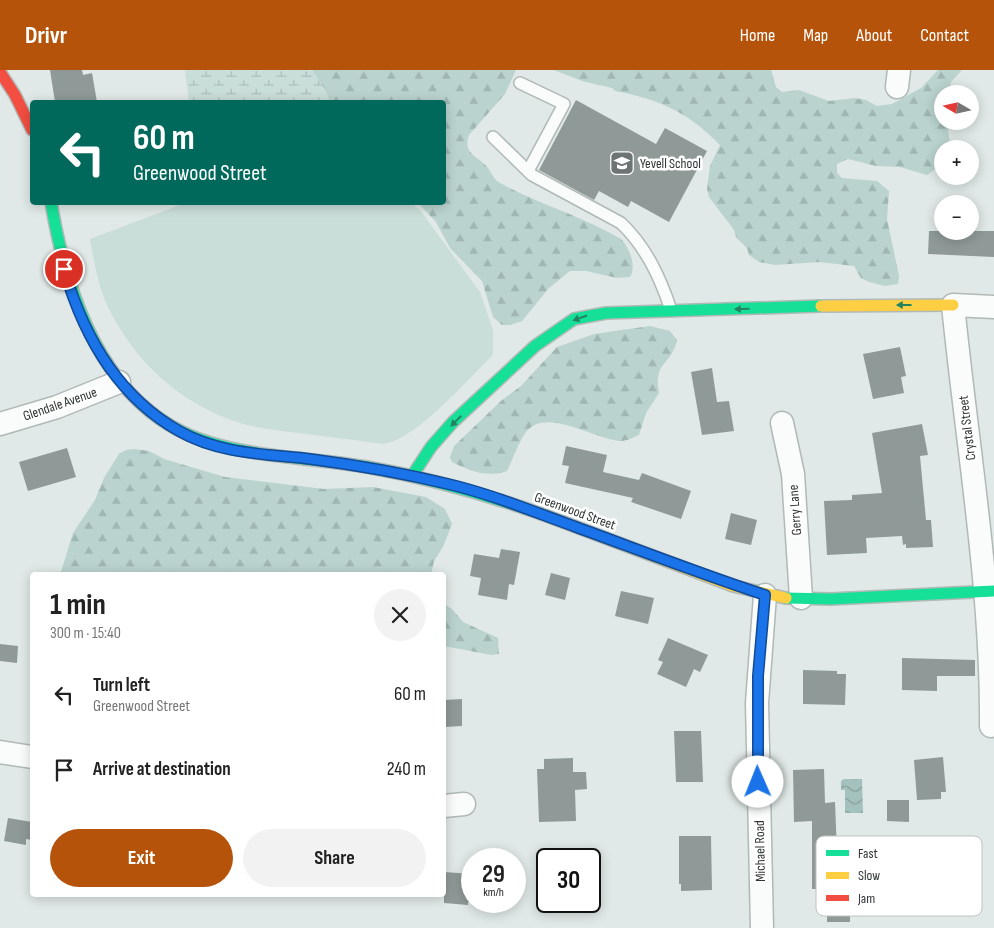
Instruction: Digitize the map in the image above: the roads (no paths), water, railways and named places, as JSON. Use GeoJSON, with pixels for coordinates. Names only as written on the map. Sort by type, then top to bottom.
{"type":"FeatureCollection","features":[{"type":"Feature","properties":{"kind":"street"},"geometry":{"type":"LineString","coordinates":[[0,72],[15,95],[30,126]]}},
{"type":"Feature","properties":{"kind":"street","name":"Greenwood Street"},"geometry":{"type":"LineString","coordinates":[[52,205],[64,269],[79,315],[99,355],[120,382],[154,414],[179,431],[210,445],[250,453],[326,462],[412,476],[487,496],[765,595],[829,599],[990,592]]}},
{"type":"Feature","properties":{"kind":"street"},"geometry":{"type":"LineString","coordinates":[[412,476],[426,454],[454,422],[534,346],[559,327],[574,319],[588,315],[856,305],[994,306]]}},
{"type":"Feature","properties":{"kind":"street","name":"Crystal Street"},"geometry":{"type":"LineString","coordinates":[[953,305],[990,592],[991,726]]}},
{"type":"Feature","properties":{"kind":"street","name":"Glendale Avenue"},"geometry":{"type":"LineString","coordinates":[[0,424],[57,407],[120,382]]}},
{"type":"Feature","properties":{"kind":"street","name":"Gerry Lane"},"geometry":{"type":"LineString","coordinates":[[782,423],[792,474],[801,598]]}},
{"type":"Feature","properties":{"kind":"street","name":"Michael Road"},"geometry":{"type":"LineString","coordinates":[[762,928],[757,703],[765,595]]}},
{"type":"Feature","properties":{"kind":"street"},"geometry":{"type":"LineString","coordinates":[[0,752],[30,757]]}},
{"type":"Feature","properties":{"kind":"lane"},"geometry":{"type":"LineString","coordinates":[[520,83],[564,104],[528,171]]}},
{"type":"Feature","properties":{"kind":"lane"},"geometry":{"type":"LineString","coordinates":[[493,137],[528,171],[621,223],[632,234],[659,276],[672,312]]}},
{"type":"Feature","properties":{"kind":"water"},"geometry":{"type":"Polygon","coordinates":[[[844,779],[862,779],[863,813],[845,813],[845,790],[841,790],[841,781],[844,779]]]}},
{"type":"Feature","properties":{"kind":"place","name":"Yevell School"},"geometry":{"type":"Point","coordinates":[622,163]}}]}
